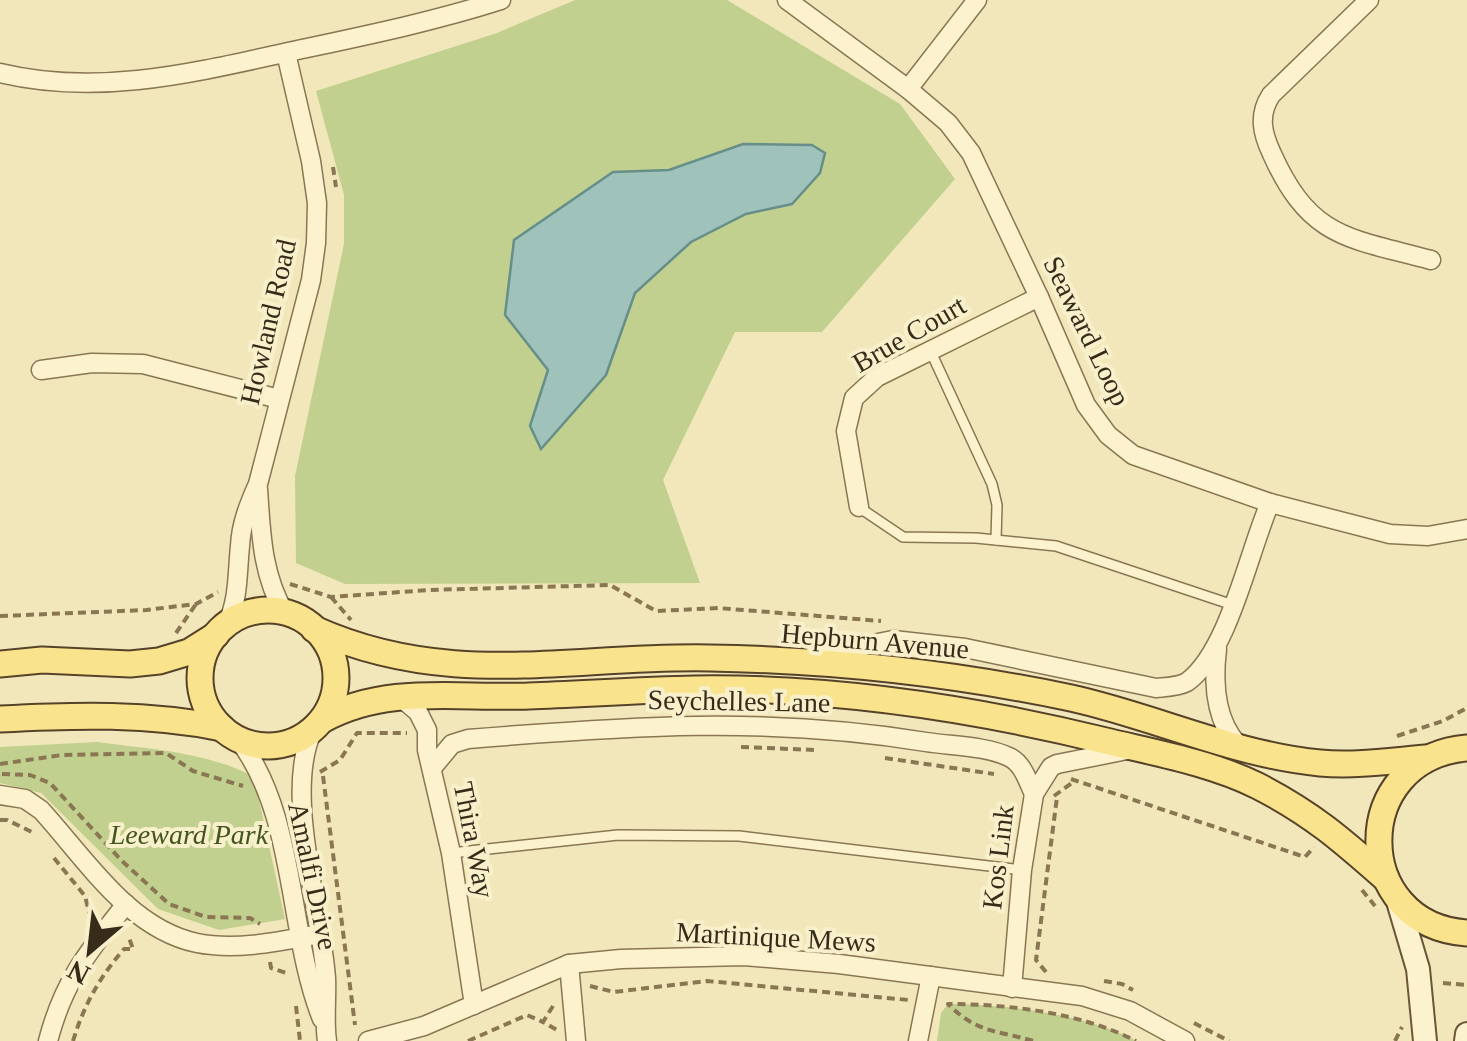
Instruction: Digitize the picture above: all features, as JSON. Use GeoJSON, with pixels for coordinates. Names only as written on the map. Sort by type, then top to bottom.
{"type":"FeatureCollection","features":[{"type":"Feature","properties":{"kind":"main road"},"geometry":{"type":"LineString","coordinates":[[0,664],[42,660],[130,664],[159,661],[189,652],[254,612],[285,614],[314,628],[335,666],[334,694],[318,725],[302,738],[276,746],[256,745],[172,718],[128,715],[0,719]]}},
{"type":"Feature","properties":{"kind":"main road","name":"Hepburn Avenue"},"geometry":{"type":"LineString","coordinates":[[314,628],[344,642],[411,660],[456,666],[708,658],[788,661],[978,680],[1074,699],[1238,745],[1318,762],[1351,764],[1452,748]]}},
{"type":"Feature","properties":{"kind":"main road"},"geometry":{"type":"LineString","coordinates":[[221,630],[208,647],[200,676],[206,704],[230,734]]}},
{"type":"Feature","properties":{"kind":"main road","name":"Hepburn Avenue"},"geometry":{"type":"LineString","coordinates":[[318,725],[361,702],[399,696],[476,698],[698,689],[828,694],[942,707],[1037,724],[1138,748],[1254,784],[1331,829],[1388,897],[1432,926],[1467,933]]}},
{"type":"Feature","properties":{"kind":"main road"},"geometry":{"type":"LineString","coordinates":[[1425,1041],[1418,969],[1388,897],[1377,845],[1382,810],[1399,780],[1452,748]]}},
{"type":"Feature","properties":{"kind":"street"},"geometry":{"type":"LineString","coordinates":[[0,73],[76,84],[177,76],[436,20],[501,0]]}},
{"type":"Feature","properties":{"kind":"street","name":"Seaward Loop"},"geometry":{"type":"LineString","coordinates":[[787,0],[908,89],[948,124],[971,153],[1086,405],[1108,435],[1133,455],[1270,503],[1390,534],[1428,536],[1467,529]]}},
{"type":"Feature","properties":{"kind":"street"},"geometry":{"type":"LineString","coordinates":[[908,89],[977,0]]}},
{"type":"Feature","properties":{"kind":"street"},"geometry":{"type":"LineString","coordinates":[[1368,0],[1271,95],[1264,105],[1262,120],[1266,140],[1298,202],[1315,220],[1339,236],[1431,260]]}},
{"type":"Feature","properties":{"kind":"street","name":"Howland Road"},"geometry":{"type":"LineString","coordinates":[[221,630],[236,604],[246,511],[258,484],[311,280],[316,243],[311,161],[286,52]]}},
{"type":"Feature","properties":{"kind":"street","name":"Brue Court"},"geometry":{"type":"LineString","coordinates":[[859,507],[846,431],[854,398],[877,377],[1040,297]]}},
{"type":"Feature","properties":{"kind":"street"},"geometry":{"type":"LineString","coordinates":[[42,370],[92,363],[143,364],[279,399]]}},
{"type":"Feature","properties":{"kind":"street","name":"Howland Road"},"geometry":{"type":"LineString","coordinates":[[258,484],[269,584],[285,614]]}},
{"type":"Feature","properties":{"kind":"street"},"geometry":{"type":"LineString","coordinates":[[788,661],[893,640],[965,648],[1156,688],[1183,685],[1201,669],[1218,638],[1270,503]]}},
{"type":"Feature","properties":{"kind":"street"},"geometry":{"type":"LineString","coordinates":[[1218,638],[1214,673],[1224,730],[1238,745]]}},
{"type":"Feature","properties":{"kind":"street","name":"Thira Way"},"geometry":{"type":"LineString","coordinates":[[399,696],[424,720],[451,853],[474,1005]]}},
{"type":"Feature","properties":{"kind":"street","name":"Seychelles Lane"},"geometry":{"type":"LineString","coordinates":[[432,768],[444,750],[460,740],[642,725],[728,723],[890,736],[998,753],[1016,762],[1034,794]]}},
{"type":"Feature","properties":{"kind":"street","name":"Amalfi Drive"},"geometry":{"type":"LineString","coordinates":[[318,725],[304,754],[302,778],[304,822],[326,980],[326,1035]]}},
{"type":"Feature","properties":{"kind":"street","name":"Amalfi Drive"},"geometry":{"type":"LineString","coordinates":[[230,734],[256,761],[278,827],[307,983],[326,1035]]}},
{"type":"Feature","properties":{"kind":"street","name":"Kos Link"},"geometry":{"type":"LineString","coordinates":[[1012,988],[1022,870],[1034,794],[1057,764],[1138,748]]}},
{"type":"Feature","properties":{"kind":"street"},"geometry":{"type":"LineString","coordinates":[[0,795],[26,799],[41,810],[120,911],[154,926],[199,944],[268,943],[320,934]]}},
{"type":"Feature","properties":{"kind":"street"},"geometry":{"type":"LineString","coordinates":[[48,1041],[78,962],[120,911]]}},
{"type":"Feature","properties":{"kind":"street","name":"Martinique Mews"},"geometry":{"type":"LineString","coordinates":[[368,1041],[424,1026],[568,964],[744,956],[839,964],[1082,996],[1108,1003],[1184,1041]]}},
{"type":"Feature","properties":{"kind":"street"},"geometry":{"type":"LineString","coordinates":[[568,964],[571,1038]]}},
{"type":"Feature","properties":{"kind":"street"},"geometry":{"type":"LineString","coordinates":[[918,1041],[931,976]]}},
{"type":"Feature","properties":{"kind":"lane"},"geometry":{"type":"LineString","coordinates":[[930,350],[992,484],[997,505],[996,540]]}},
{"type":"Feature","properties":{"kind":"lane"},"geometry":{"type":"LineString","coordinates":[[859,507],[903,537],[1056,546],[1233,605]]}},
{"type":"Feature","properties":{"kind":"lane"},"geometry":{"type":"LineString","coordinates":[[451,853],[618,835],[739,836],[1022,870]]}},
{"type":"Feature","properties":{"kind":"path"},"geometry":{"type":"LineString","coordinates":[[332,160],[336,194]]}},
{"type":"Feature","properties":{"kind":"path"},"geometry":{"type":"LineString","coordinates":[[286,584],[331,597],[610,585],[656,611],[718,608],[895,622]]}},
{"type":"Feature","properties":{"kind":"path"},"geometry":{"type":"LineString","coordinates":[[0,616],[196,604],[228,586]]}},
{"type":"Feature","properties":{"kind":"path"},"geometry":{"type":"LineString","coordinates":[[1393,737],[1443,721],[1467,708]]}},
{"type":"Feature","properties":{"kind":"path"},"geometry":{"type":"LineString","coordinates":[[358,1041],[322,772],[340,760],[358,732],[419,732]]}},
{"type":"Feature","properties":{"kind":"path"},"geometry":{"type":"LineString","coordinates":[[732,747],[823,751]]}},
{"type":"Feature","properties":{"kind":"path"},"geometry":{"type":"LineString","coordinates":[[0,764],[62,755],[166,753],[193,771],[240,786],[258,787]]}},
{"type":"Feature","properties":{"kind":"path"},"geometry":{"type":"LineString","coordinates":[[878,757],[1008,776],[1017,792],[1057,797]]}},
{"type":"Feature","properties":{"kind":"path"},"geometry":{"type":"LineString","coordinates":[[0,774],[30,774],[50,784],[169,904],[206,917],[250,918],[260,923],[267,933],[271,968],[284,970],[292,977]]}},
{"type":"Feature","properties":{"kind":"path"},"geometry":{"type":"LineString","coordinates":[[1047,973],[1036,960],[1057,797],[1073,782]]}},
{"type":"Feature","properties":{"kind":"path"},"geometry":{"type":"LineString","coordinates":[[0,820],[34,832]]}},
{"type":"Feature","properties":{"kind":"path"},"geometry":{"type":"LineString","coordinates":[[44,845],[85,896],[89,912],[120,911],[133,949],[124,949],[99,978],[73,1041]]}},
{"type":"Feature","properties":{"kind":"path"},"geometry":{"type":"LineString","coordinates":[[1354,881],[1388,897]]}},
{"type":"Feature","properties":{"kind":"path"},"geometry":{"type":"LineString","coordinates":[[543,1022],[561,994],[590,986],[614,992],[707,981],[1022,1010],[1110,1028],[1136,1041]]}},
{"type":"Feature","properties":{"kind":"path"},"geometry":{"type":"LineString","coordinates":[[1103,981],[1137,992]]}},
{"type":"Feature","properties":{"kind":"path"},"geometry":{"type":"LineString","coordinates":[[294,993],[300,1041]]}},
{"type":"Feature","properties":{"kind":"path"},"geometry":{"type":"LineString","coordinates":[[948,1004],[964,1021],[980,1029],[1033,1041]]}},
{"type":"Feature","properties":{"kind":"path"},"geometry":{"type":"LineString","coordinates":[[468,1041],[526,1015],[571,1038]]}},
{"type":"Feature","properties":{"kind":"path"},"geometry":{"type":"LineString","coordinates":[[1183,1016],[1229,1041]]}},
{"type":"Feature","properties":{"kind":"green space"},"geometry":{"type":"Polygon","coordinates":[[[575,0],[727,0],[900,104],[955,179],[822,332],[735,332],[663,480],[700,583],[345,584],[296,563],[295,476],[344,244],[344,195],[316,91],[497,33],[575,0]]]}},
{"type":"Feature","properties":{"kind":"green space","name":"Leeward Park"},"geometry":{"type":"Polygon","coordinates":[[[97,742],[198,757],[254,777],[285,919],[219,930],[158,909],[41,793],[0,783],[0,747],[97,742]]]}},
{"type":"Feature","properties":{"kind":"green space"},"geometry":{"type":"Polygon","coordinates":[[[948,1004],[1045,1012],[1094,1024],[1137,1041],[937,1041],[941,1013],[948,1004]]]}},
{"type":"Feature","properties":{"kind":"water"},"geometry":{"type":"Polygon","coordinates":[[[743,144],[812,145],[825,153],[820,173],[792,204],[746,214],[691,242],[635,293],[606,375],[541,449],[530,426],[548,370],[505,315],[514,240],[613,172],[669,170],[743,144]]]}}]}
